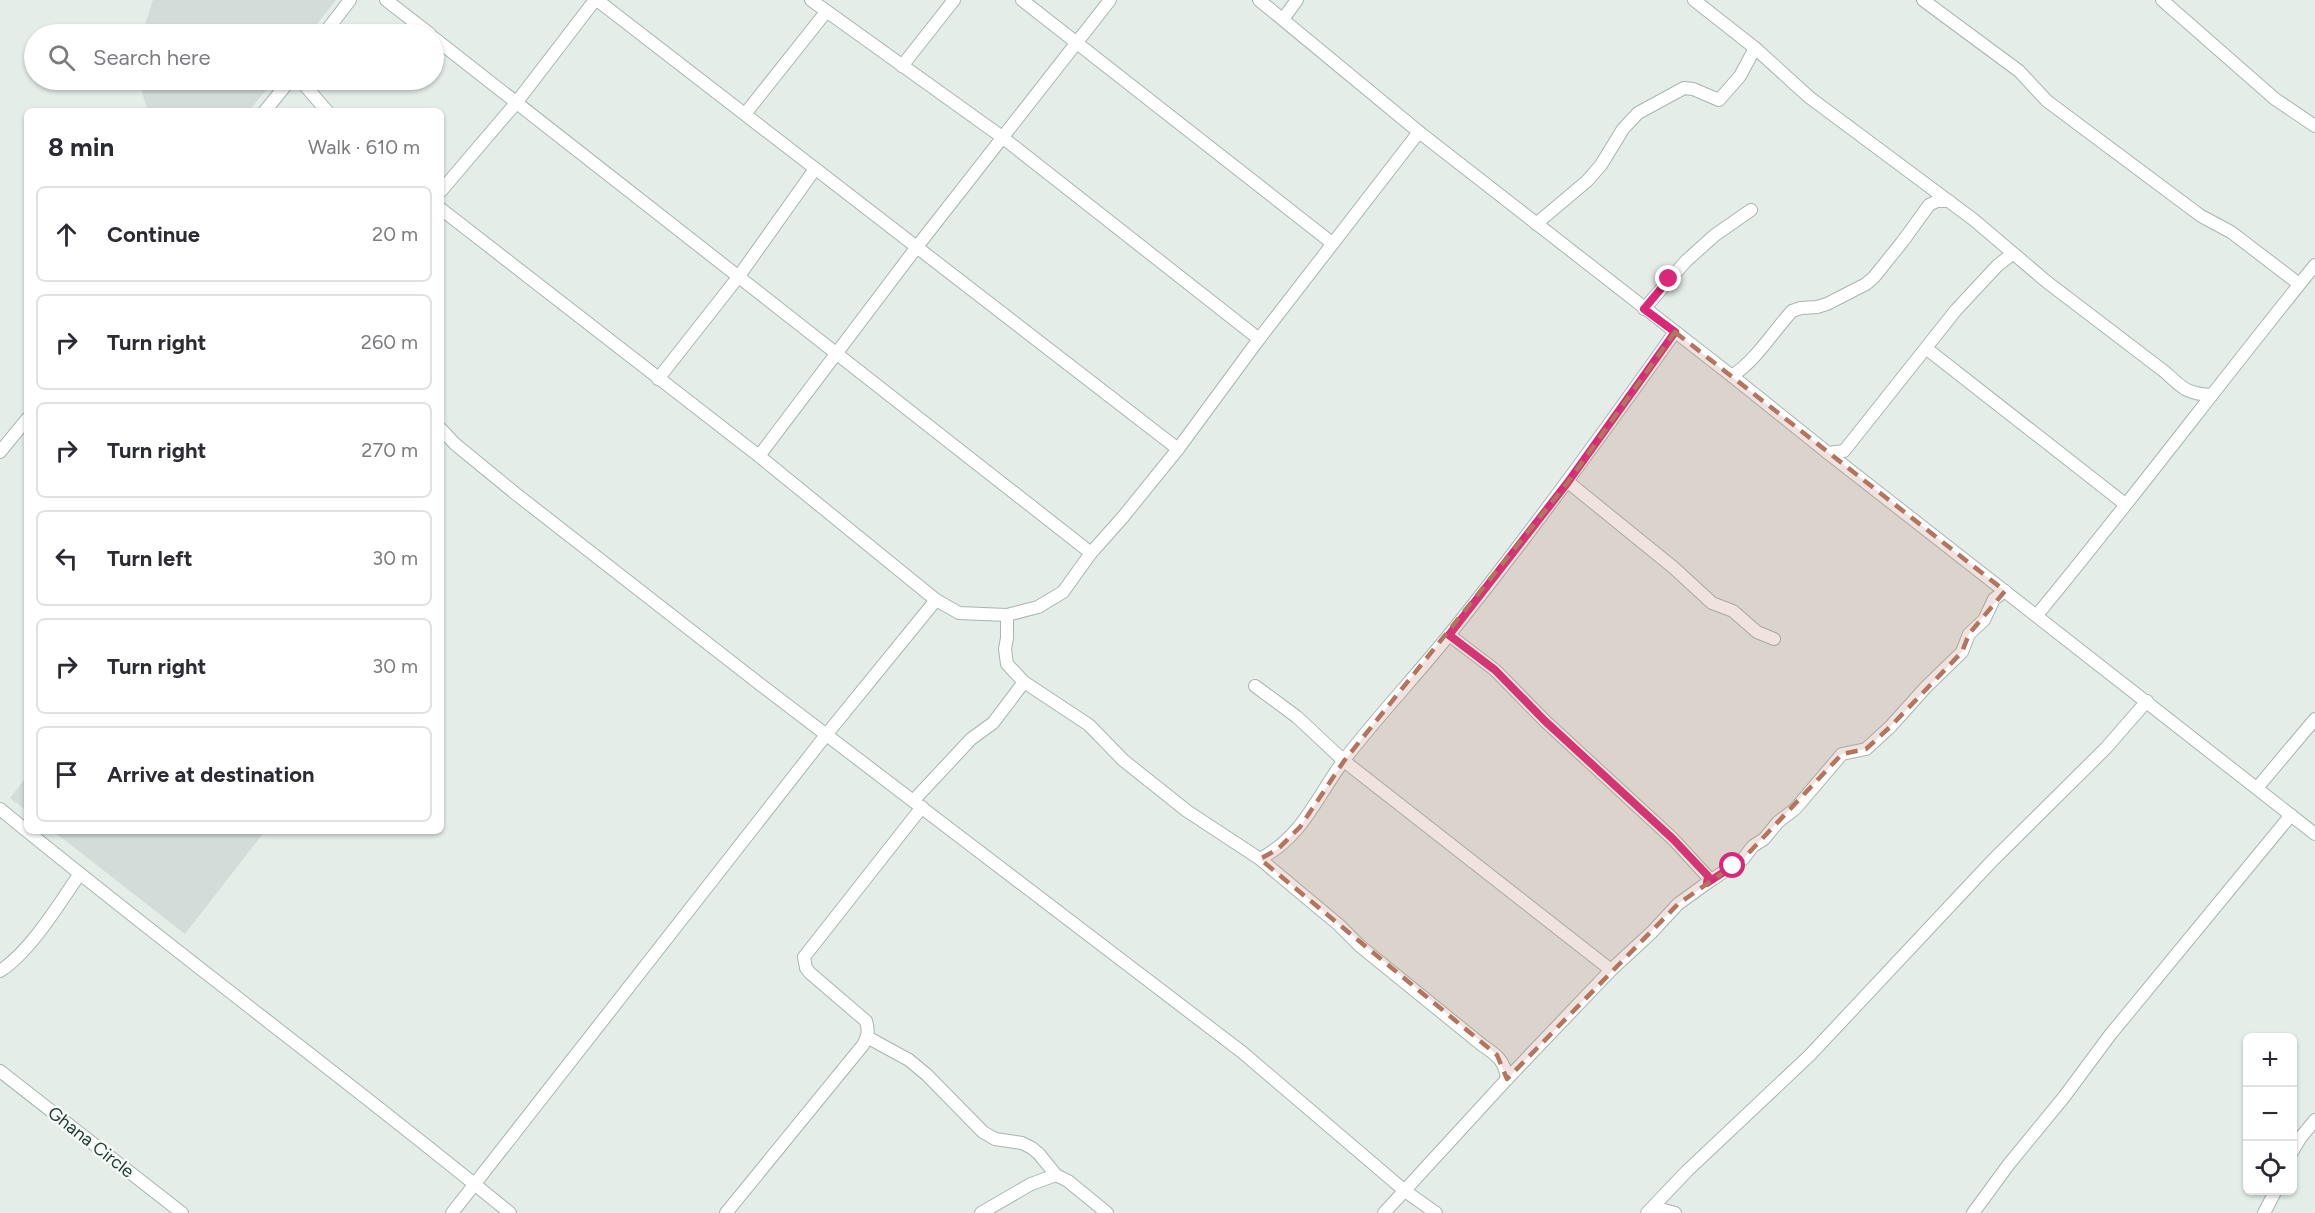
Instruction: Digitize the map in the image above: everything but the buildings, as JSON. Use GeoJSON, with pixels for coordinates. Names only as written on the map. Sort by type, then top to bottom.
{"type":"FeatureCollection","features":[{"type":"Feature","properties":{"kind":"street"},"geometry":{"type":"LineString","coordinates":[[332,24],[350,0]]}},
{"type":"Feature","properties":{"kind":"street"},"geometry":{"type":"LineString","coordinates":[[386,0],[417,24]]}},
{"type":"Feature","properties":{"kind":"street"},"geometry":{"type":"LineString","coordinates":[[444,187],[516,103],[596,0],[1178,449]]}},
{"type":"Feature","properties":{"kind":"street"},"geometry":{"type":"LineString","coordinates":[[811,0],[1002,137],[1259,339]]}},
{"type":"Feature","properties":{"kind":"street"},"geometry":{"type":"LineString","coordinates":[[902,66],[954,0]]}},
{"type":"Feature","properties":{"kind":"street"},"geometry":{"type":"LineString","coordinates":[[1022,0],[1332,243]]}},
{"type":"Feature","properties":{"kind":"street"},"geometry":{"type":"LineString","coordinates":[[759,456],[916,248],[1110,0]]}},
{"type":"Feature","properties":{"kind":"street"},"geometry":{"type":"LineString","coordinates":[[1259,0],[1419,132],[2315,834]]}},
{"type":"Feature","properties":{"kind":"street"},"geometry":{"type":"LineString","coordinates":[[1283,18],[1297,0]]}},
{"type":"Feature","properties":{"kind":"street"},"geometry":{"type":"LineString","coordinates":[[1694,0],[1755,48],[1809,97],[1974,220],[2012,254],[2185,390],[2192,393],[2212,394]]}},
{"type":"Feature","properties":{"kind":"street"},"geometry":{"type":"LineString","coordinates":[[1923,0],[2019,71],[2047,101],[2200,216],[2231,232],[2299,284]]}},
{"type":"Feature","properties":{"kind":"street"},"geometry":{"type":"LineString","coordinates":[[2162,0],[2275,99],[2315,126]]}},
{"type":"Feature","properties":{"kind":"street"},"geometry":{"type":"LineString","coordinates":[[745,114],[826,12]]}},
{"type":"Feature","properties":{"kind":"street"},"geometry":{"type":"LineString","coordinates":[[444,46],[1090,553]]}},
{"type":"Feature","properties":{"kind":"street"},"geometry":{"type":"LineString","coordinates":[[1536,224],[1587,181],[1601,165],[1623,129],[1638,113],[1684,88],[1719,100],[1740,76],[1755,48]]}},
{"type":"Feature","properties":{"kind":"street"},"geometry":{"type":"LineString","coordinates":[[267,108],[282,90]]}},
{"type":"Feature","properties":{"kind":"street"},"geometry":{"type":"LineString","coordinates":[[309,90],[324,108]]}},
{"type":"Feature","properties":{"kind":"street"},"geometry":{"type":"LineString","coordinates":[[444,211],[759,456],[936,600],[959,613],[1007,615],[1038,607],[1063,592],[1090,553],[1124,518],[1178,449],[1259,339],[1419,132]]}},
{"type":"Feature","properties":{"kind":"street"},"geometry":{"type":"LineString","coordinates":[[658,379],[739,276],[815,169]]}},
{"type":"Feature","properties":{"kind":"street"},"geometry":{"type":"LineString","coordinates":[[1732,376],[1746,367],[1792,310],[1816,308],[1866,284],[1904,241],[1929,206],[1937,201],[1949,201]]}},
{"type":"Feature","properties":{"kind":"street"},"geometry":{"type":"LineString","coordinates":[[1644,309],[1686,261],[1751,210]]}},
{"type":"Feature","properties":{"kind":"street"},"geometry":{"type":"LineString","coordinates":[[1828,453],[1844,451],[1904,375],[1928,349],[1956,310],[1997,266],[2012,254]]}},
{"type":"Feature","properties":{"kind":"street"},"geometry":{"type":"LineString","coordinates":[[2037,615],[2315,265]]}},
{"type":"Feature","properties":{"kind":"street"},"geometry":{"type":"LineString","coordinates":[[1260,859],[1278,849],[1300,827],[1344,761],[1449,635],[1568,482],[1675,332]]}},
{"type":"Feature","properties":{"kind":"street"},"geometry":{"type":"LineString","coordinates":[[1928,349],[2125,504]]}},
{"type":"Feature","properties":{"kind":"street"},"geometry":{"type":"LineString","coordinates":[[0,452],[24,423]]}},
{"type":"Feature","properties":{"kind":"street"},"geometry":{"type":"LineString","coordinates":[[444,432],[516,494],[826,735],[1242,1052],[1405,1191],[1436,1213]]}},
{"type":"Feature","properties":{"kind":"street"},"geometry":{"type":"LineString","coordinates":[[1568,482],[1674,568],[1712,603],[1733,611],[1757,632],[1774,639]]}},
{"type":"Feature","properties":{"kind":"street"},"geometry":{"type":"LineString","coordinates":[[1384,1213],[1507,1079],[1678,904],[1743,859],[1753,846],[1764,839],[1778,822],[1795,809],[1842,754],[1866,749],[1890,727],[1962,652],[1969,634],[1984,620],[1994,599],[2005,591]]}},
{"type":"Feature","properties":{"kind":"street"},"geometry":{"type":"LineString","coordinates":[[452,1213],[826,735],[936,600]]}},
{"type":"Feature","properties":{"kind":"street"},"geometry":{"type":"LineString","coordinates":[[1007,615],[1005,649],[1007,664],[1024,682],[1089,725],[1123,760],[1187,811],[1260,859],[1339,925],[1368,953],[1497,1055],[1505,1065],[1507,1079]]}},
{"type":"Feature","properties":{"kind":"street"},"geometry":{"type":"LineString","coordinates":[[1449,635],[1495,670],[1545,721],[1673,839],[1708,876],[1707,883]]}},
{"type":"Feature","properties":{"kind":"street"},"geometry":{"type":"LineString","coordinates":[[726,1213],[863,1045],[867,1037],[869,1029],[866,1021],[810,973],[806,968],[804,957],[918,804],[971,739],[993,723],[1024,682]]}},
{"type":"Feature","properties":{"kind":"street"},"geometry":{"type":"LineString","coordinates":[[1256,686],[1297,717],[1344,761],[1611,970]]}},
{"type":"Feature","properties":{"kind":"street"},"geometry":{"type":"LineString","coordinates":[[1647,1213],[1687,1171],[1810,1055],[1992,861],[2106,748],[2147,701]]}},
{"type":"Feature","properties":{"kind":"street"},"geometry":{"type":"LineString","coordinates":[[2257,788],[2315,719]]}},
{"type":"Feature","properties":{"kind":"street"},"geometry":{"type":"LineString","coordinates":[[0,809],[24,829]]}},
{"type":"Feature","properties":{"kind":"street"},"geometry":{"type":"LineString","coordinates":[[1973,1213],[2117,1026],[2291,815]]}},
{"type":"Feature","properties":{"kind":"street"},"geometry":{"type":"LineString","coordinates":[[30,834],[510,1213]]}},
{"type":"Feature","properties":{"kind":"street"},"geometry":{"type":"LineString","coordinates":[[0,971],[7,967],[35,938],[79,874]]}},
{"type":"Feature","properties":{"kind":"street"},"geometry":{"type":"LineString","coordinates":[[867,1037],[909,1060],[983,1132],[995,1139],[1022,1143],[1032,1148],[1056,1175],[1068,1181],[1107,1213]]}},
{"type":"Feature","properties":{"kind":"street","name":"Ghana Circle"},"geometry":{"type":"LineString","coordinates":[[0,1071],[182,1213]]}},
{"type":"Feature","properties":{"kind":"street"},"geometry":{"type":"LineString","coordinates":[[2297,1144],[2315,1120]]}},
{"type":"Feature","properties":{"kind":"street"},"geometry":{"type":"LineString","coordinates":[[981,1213],[1031,1184],[1056,1175]]}},
{"type":"Feature","properties":{"kind":"street"},"geometry":{"type":"LineString","coordinates":[[2264,1213],[2274,1195]]}},
{"type":"Feature","properties":{"kind":"street"},"geometry":{"type":"LineString","coordinates":[[1652,1213],[1664,1210],[1675,1213]]}},
{"type":"Feature","properties":{"kind":"highlighted area"},"geometry":{"type":"Polygon","coordinates":[[[1675,332],[2005,591],[1969,634],[1962,652],[1890,727],[1866,749],[1842,754],[1743,859],[1678,904],[1507,1079],[1497,1055],[1260,859],[1278,849],[1300,827],[1344,761],[1568,482],[1675,332]]]}},
{"type":"Feature","properties":{"kind":"shaded area"},"geometry":{"type":"Polygon","coordinates":[[[153,0],[336,0],[317,24],[145,24],[153,0]]]}},
{"type":"Feature","properties":{"kind":"shaded area"},"geometry":{"type":"Polygon","coordinates":[[[141,90],[266,90],[251,108],[147,108],[141,90]]]}},
{"type":"Feature","properties":{"kind":"shaded area"},"geometry":{"type":"Polygon","coordinates":[[[24,780],[24,809],[10,798],[24,780]]]}},
{"type":"Feature","properties":{"kind":"shaded area"},"geometry":{"type":"Polygon","coordinates":[[[57,834],[263,834],[185,934],[57,834]]]}},
{"type":"Feature","properties":{"kind":"route"},"geometry":{"type":"LineString","coordinates":[[1669,279],[1644,309],[1675,332],[1568,482],[1449,635],[1495,670],[1545,721],[1673,839],[1708,876],[1707,883],[1733,866]]}}]}
